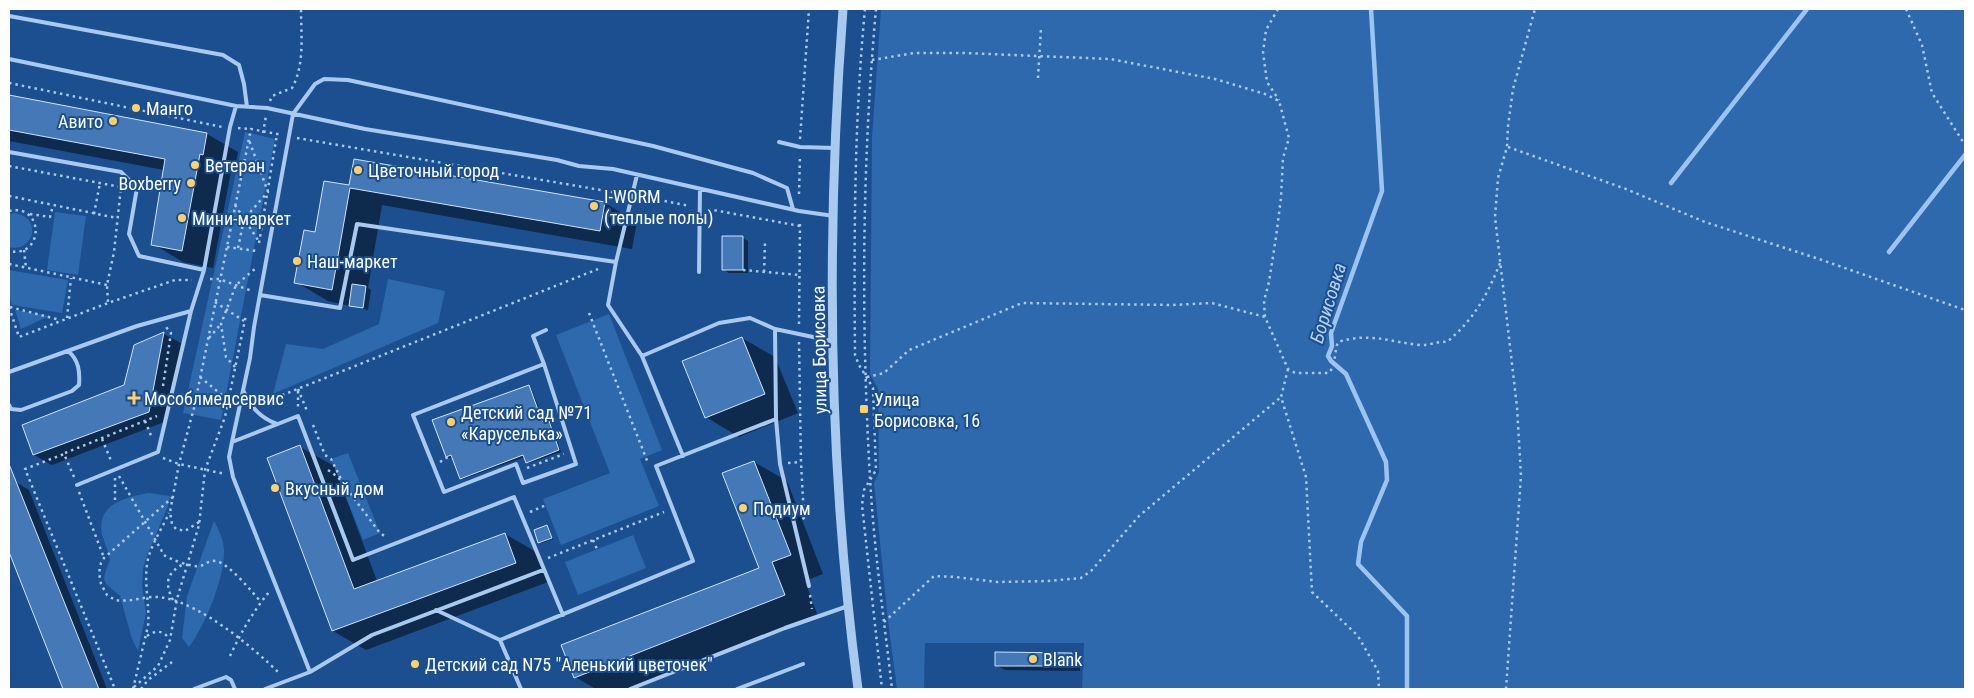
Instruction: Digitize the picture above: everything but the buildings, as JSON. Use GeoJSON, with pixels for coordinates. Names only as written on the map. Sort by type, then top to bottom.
{"type":"FeatureCollection","features":[{"type":"Feature","properties":{"kind":"street","name":"улица Борисовка"},"geometry":{"type":"LineString","coordinates":[[843,9],[835,148],[833,341],[838,468],[848,606],[858,689]]}},
{"type":"Feature","properties":{"kind":"lane"},"geometry":{"type":"LineString","coordinates":[[9,16],[223,55],[239,65],[247,106]]}},
{"type":"Feature","properties":{"kind":"lane"},"geometry":{"type":"LineString","coordinates":[[9,59],[236,106],[267,108],[365,129],[557,160],[579,166],[613,169],[793,210],[834,216]]}},
{"type":"Feature","properties":{"kind":"lane"},"geometry":{"type":"LineString","coordinates":[[310,672],[231,472],[229,457],[250,358],[293,114],[316,84],[324,78],[348,80],[653,146],[753,173],[787,188],[793,210]]}},
{"type":"Feature","properties":{"kind":"lane"},"geometry":{"type":"LineString","coordinates":[[77,485],[158,452],[192,311],[204,270],[230,127],[236,106]]}},
{"type":"Feature","properties":{"kind":"lane"},"geometry":{"type":"LineString","coordinates":[[779,142],[800,147],[835,148]]}},
{"type":"Feature","properties":{"kind":"lane"},"geometry":{"type":"LineString","coordinates":[[9,152],[121,172],[137,188],[129,234],[139,256],[204,270]]}},
{"type":"Feature","properties":{"kind":"lane"},"geometry":{"type":"LineString","coordinates":[[637,174],[608,305],[642,356],[683,456]]}},
{"type":"Feature","properties":{"kind":"lane"},"geometry":{"type":"LineString","coordinates":[[699,272],[700,189]]}},
{"type":"Feature","properties":{"kind":"lane"},"geometry":{"type":"LineString","coordinates":[[260,295],[340,308],[357,224],[616,262]]}},
{"type":"Feature","properties":{"kind":"lane"},"geometry":{"type":"LineString","coordinates":[[9,372],[137,326],[192,311]]}},
{"type":"Feature","properties":{"kind":"lane"},"geometry":{"type":"LineString","coordinates":[[642,356],[719,323],[750,318],[775,329],[833,341]]}},
{"type":"Feature","properties":{"kind":"lane"},"geometry":{"type":"LineString","coordinates":[[775,329],[776,419],[780,464],[809,586]]}},
{"type":"Feature","properties":{"kind":"lane"},"geometry":{"type":"LineString","coordinates":[[544,364],[413,415],[444,492],[516,464],[523,483],[576,464],[544,364],[533,336],[546,330]]}},
{"type":"Feature","properties":{"kind":"lane"},"geometry":{"type":"LineString","coordinates":[[9,405],[11,409],[21,410],[72,391],[79,385],[78,366],[76,360],[68,351]]}},
{"type":"Feature","properties":{"kind":"lane"},"geometry":{"type":"LineString","coordinates":[[243,390],[249,403],[258,413],[277,424]]}},
{"type":"Feature","properties":{"kind":"lane"},"geometry":{"type":"LineString","coordinates":[[232,442],[298,416],[353,560],[514,497],[563,615]]}},
{"type":"Feature","properties":{"kind":"lane"},"geometry":{"type":"LineString","coordinates":[[500,640],[693,561],[656,466],[776,419]]}},
{"type":"Feature","properties":{"kind":"lane"},"geometry":{"type":"LineString","coordinates":[[265,689],[310,672],[372,635],[544,570]]}},
{"type":"Feature","properties":{"kind":"lane"},"geometry":{"type":"LineString","coordinates":[[630,689],[848,606]]}},
{"type":"Feature","properties":{"kind":"lane"},"geometry":{"type":"LineString","coordinates":[[436,610],[500,640],[521,689]]}},
{"type":"Feature","properties":{"kind":"lane"},"geometry":{"type":"LineString","coordinates":[[736,689],[803,664]]}},
{"type":"Feature","properties":{"kind":"lane"},"geometry":{"type":"LineString","coordinates":[[194,689],[226,677],[231,680],[235,689]]}},
{"type":"Feature","properties":{"kind":"path"},"geometry":{"type":"LineString","coordinates":[[272,96],[292,88],[298,78],[301,9]]}},
{"type":"Feature","properties":{"kind":"path"},"geometry":{"type":"LineString","coordinates":[[794,523],[804,518],[801,462],[799,211],[800,147],[809,9]]}},
{"type":"Feature","properties":{"kind":"path"},"geometry":{"type":"LineString","coordinates":[[865,9],[860,58],[856,155],[855,355],[873,388],[876,470],[864,490],[862,505],[882,689]]}},
{"type":"Feature","properties":{"kind":"path"},"geometry":{"type":"LineString","coordinates":[[876,9],[866,186],[867,377],[870,479],[892,689]]}},
{"type":"Feature","properties":{"kind":"path"},"geometry":{"type":"LineString","coordinates":[[1278,9],[1266,30],[1263,52],[1267,82],[1279,101],[1289,138],[1283,158],[1276,238],[1264,301],[1265,317],[1288,369],[1295,373],[1329,373],[1334,367],[1338,342],[1354,337],[1394,340],[1420,345],[1428,345],[1438,341],[1447,342],[1463,328],[1474,310],[1484,299],[1500,263]]}},
{"type":"Feature","properties":{"kind":"path"},"geometry":{"type":"LineString","coordinates":[[1506,689],[1521,476],[1517,407],[1496,217],[1498,178],[1507,147],[1513,90],[1535,9]]}},
{"type":"Feature","properties":{"kind":"path"},"geometry":{"type":"LineString","coordinates":[[1906,9],[1922,45],[1932,93],[1965,145]]}},
{"type":"Feature","properties":{"kind":"path"},"geometry":{"type":"LineString","coordinates":[[1038,78],[1041,28]]}},
{"type":"Feature","properties":{"kind":"path"},"geometry":{"type":"LineString","coordinates":[[872,60],[914,53],[964,53],[1119,61],[1215,79],[1265,94],[1279,101]]}},
{"type":"Feature","properties":{"kind":"path"},"geometry":{"type":"LineString","coordinates":[[9,83],[212,126]]}},
{"type":"Feature","properties":{"kind":"path"},"geometry":{"type":"LineString","coordinates":[[133,688],[146,637],[149,615],[146,578],[148,558],[170,512],[179,464],[194,408],[251,129],[800,226]]}},
{"type":"Feature","properties":{"kind":"path"},"geometry":{"type":"LineString","coordinates":[[256,259],[278,134]]}},
{"type":"Feature","properties":{"kind":"path"},"geometry":{"type":"LineString","coordinates":[[249,140],[268,192]]}},
{"type":"Feature","properties":{"kind":"path"},"geometry":{"type":"LineString","coordinates":[[1507,147],[1626,189],[1705,222],[1819,259],[1965,310]]}},
{"type":"Feature","properties":{"kind":"path"},"geometry":{"type":"LineString","coordinates":[[9,166],[121,187],[114,252],[107,285],[108,302]]}},
{"type":"Feature","properties":{"kind":"path"},"geometry":{"type":"LineString","coordinates":[[94,214],[100,183]]}},
{"type":"Feature","properties":{"kind":"path"},"geometry":{"type":"LineString","coordinates":[[238,248],[244,219],[268,192]]}},
{"type":"Feature","properties":{"kind":"path"},"geometry":{"type":"LineString","coordinates":[[9,196],[117,218]]}},
{"type":"Feature","properties":{"kind":"path"},"geometry":{"type":"LineString","coordinates":[[9,210],[20,210],[28,214],[50,217],[53,205]]}},
{"type":"Feature","properties":{"kind":"path"},"geometry":{"type":"LineString","coordinates":[[235,205],[259,241]]}},
{"type":"Feature","properties":{"kind":"path"},"geometry":{"type":"LineString","coordinates":[[9,251],[18,252],[24,250],[34,240],[36,234],[34,222],[28,214]]}},
{"type":"Feature","properties":{"kind":"path"},"geometry":{"type":"LineString","coordinates":[[764,272],[765,242]]}},
{"type":"Feature","properties":{"kind":"path"},"geometry":{"type":"LineString","coordinates":[[226,247],[257,251]]}},
{"type":"Feature","properties":{"kind":"path"},"geometry":{"type":"LineString","coordinates":[[24,250],[26,268]]}},
{"type":"Feature","properties":{"kind":"path"},"geometry":{"type":"LineString","coordinates":[[270,400],[616,262]]}},
{"type":"Feature","properties":{"kind":"path"},"geometry":{"type":"LineString","coordinates":[[9,264],[107,285]]}},
{"type":"Feature","properties":{"kind":"path"},"geometry":{"type":"LineString","coordinates":[[254,267],[264,271]]}},
{"type":"Feature","properties":{"kind":"path"},"geometry":{"type":"LineString","coordinates":[[253,275],[254,267]]}},
{"type":"Feature","properties":{"kind":"path"},"geometry":{"type":"LineString","coordinates":[[208,339],[221,324],[236,285],[254,267]]}},
{"type":"Feature","properties":{"kind":"path"},"geometry":{"type":"LineString","coordinates":[[743,270],[800,275]]}},
{"type":"Feature","properties":{"kind":"path"},"geometry":{"type":"LineString","coordinates":[[67,319],[71,278]]}},
{"type":"Feature","properties":{"kind":"path"},"geometry":{"type":"LineString","coordinates":[[9,307],[19,338],[108,302],[174,280],[220,279],[260,295]]}},
{"type":"Feature","properties":{"kind":"path"},"geometry":{"type":"LineString","coordinates":[[249,298],[251,290]]}},
{"type":"Feature","properties":{"kind":"path"},"geometry":{"type":"LineString","coordinates":[[215,302],[254,327]]}},
{"type":"Feature","properties":{"kind":"path"},"geometry":{"type":"LineString","coordinates":[[867,377],[884,373],[909,350],[1022,303],[1173,305],[1212,303],[1265,317]]}},
{"type":"Feature","properties":{"kind":"path"},"geometry":{"type":"LineString","coordinates":[[9,307],[62,321]]}},
{"type":"Feature","properties":{"kind":"path"},"geometry":{"type":"LineString","coordinates":[[589,313],[649,466]]}},
{"type":"Feature","properties":{"kind":"path"},"geometry":{"type":"LineString","coordinates":[[133,688],[158,666],[170,640],[175,602],[199,522],[205,470],[225,417],[246,314]]}},
{"type":"Feature","properties":{"kind":"path"},"geometry":{"type":"LineString","coordinates":[[221,324],[226,357],[235,367]]}},
{"type":"Feature","properties":{"kind":"path"},"geometry":{"type":"LineString","coordinates":[[162,392],[171,333],[165,326]]}},
{"type":"Feature","properties":{"kind":"path"},"geometry":{"type":"LineString","coordinates":[[1288,369],[1281,397],[1306,476],[1312,592],[1358,636],[1378,671],[1379,689]]}},
{"type":"Feature","properties":{"kind":"path"},"geometry":{"type":"LineString","coordinates":[[200,377],[228,400]]}},
{"type":"Feature","properties":{"kind":"path"},"geometry":{"type":"LineString","coordinates":[[298,389],[308,414]]}},
{"type":"Feature","properties":{"kind":"path"},"geometry":{"type":"LineString","coordinates":[[298,389],[298,416]]}},
{"type":"Feature","properties":{"kind":"path"},"geometry":{"type":"LineString","coordinates":[[884,622],[934,576],[997,582],[1048,582],[1081,578],[1091,571],[1139,516],[1281,397]]}},
{"type":"Feature","properties":{"kind":"path"},"geometry":{"type":"LineString","coordinates":[[114,689],[26,469],[158,416],[159,408]]}},
{"type":"Feature","properties":{"kind":"path"},"geometry":{"type":"LineString","coordinates":[[145,421],[158,452],[165,460],[224,474],[231,472]]}},
{"type":"Feature","properties":{"kind":"path"},"geometry":{"type":"LineString","coordinates":[[311,422],[325,455],[331,460],[345,487]]}},
{"type":"Feature","properties":{"kind":"path"},"geometry":{"type":"LineString","coordinates":[[523,483],[526,468],[567,453]]}},
{"type":"Feature","properties":{"kind":"path"},"geometry":{"type":"LineString","coordinates":[[64,454],[104,558]]}},
{"type":"Feature","properties":{"kind":"path"},"geometry":{"type":"LineString","coordinates":[[314,461],[338,477],[380,533],[398,543]]}},
{"type":"Feature","properties":{"kind":"path"},"geometry":{"type":"LineString","coordinates":[[122,482],[167,557],[197,567],[211,561],[220,562],[242,581],[261,602]]}},
{"type":"Feature","properties":{"kind":"path"},"geometry":{"type":"LineString","coordinates":[[173,496],[104,558],[99,569],[99,578],[103,589],[111,599],[119,601],[147,597],[167,598],[200,610],[269,663],[282,676],[284,682]]}},
{"type":"Feature","properties":{"kind":"path"},"geometry":{"type":"LineString","coordinates":[[522,516],[546,505]]}},
{"type":"Feature","properties":{"kind":"path"},"geometry":{"type":"LineString","coordinates":[[540,561],[673,509]]}},
{"type":"Feature","properties":{"kind":"path"},"geometry":{"type":"LineString","coordinates":[[170,512],[172,524],[181,531],[189,530],[199,522]]}},
{"type":"Feature","properties":{"kind":"path"},"geometry":{"type":"LineString","coordinates":[[593,540],[597,549]]}},
{"type":"Feature","properties":{"kind":"path"},"geometry":{"type":"LineString","coordinates":[[175,602],[168,589],[168,577],[174,570],[186,564]]}},
{"type":"Feature","properties":{"kind":"path"},"geometry":{"type":"LineString","coordinates":[[809,586],[814,618]]}},
{"type":"Feature","properties":{"kind":"path"},"geometry":{"type":"LineString","coordinates":[[230,656],[253,612],[272,588],[276,587]]}},
{"type":"Feature","properties":{"kind":"path"},"geometry":{"type":"LineString","coordinates":[[146,637],[160,631],[167,635],[170,640]]}},
{"type":"Feature","properties":{"kind":"path"},"geometry":{"type":"LineString","coordinates":[[141,689],[148,680],[172,662]]}},
{"type":"Feature","properties":{"kind":"shaded area"},"geometry":{"type":"Polygon","coordinates":[[[881,9],[1965,9],[1965,689],[1082,689],[1084,643],[925,643],[924,689],[897,689],[874,483],[879,472],[878,389],[870,374],[872,138],[881,9]]]}},
{"type":"Feature","properties":{"kind":"shaded area"},"geometry":{"type":"Polygon","coordinates":[[[245,132],[275,139],[221,420],[183,413],[245,132]]]}},
{"type":"Feature","properties":{"kind":"shaded area"},"geometry":{"type":"Polygon","coordinates":[[[55,212],[86,216],[78,275],[47,270],[55,212]]]}},
{"type":"Feature","properties":{"kind":"shaded area"},"geometry":{"type":"Polygon","coordinates":[[[9,214],[23,215],[28,220],[32,230],[28,241],[23,246],[17,248],[9,247],[9,214]]]}},
{"type":"Feature","properties":{"kind":"shaded area"},"geometry":{"type":"Polygon","coordinates":[[[9,270],[68,280],[62,313],[12,305],[9,295],[9,270]]]}},
{"type":"Feature","properties":{"kind":"shaded area"},"geometry":{"type":"Polygon","coordinates":[[[388,279],[445,291],[438,323],[273,394],[286,344],[323,349],[379,324],[388,279]]]}},
{"type":"Feature","properties":{"kind":"shaded area"},"geometry":{"type":"Polygon","coordinates":[[[15,310],[49,316],[21,329],[15,310]]]}},
{"type":"Feature","properties":{"kind":"shaded area"},"geometry":{"type":"Polygon","coordinates":[[[609,314],[662,450],[640,459],[659,506],[561,545],[543,499],[610,473],[556,335],[609,314]]]}},
{"type":"Feature","properties":{"kind":"shaded area"},"geometry":{"type":"Polygon","coordinates":[[[348,453],[380,533],[363,540],[331,459],[348,453]]]}},
{"type":"Feature","properties":{"kind":"shaded area"},"geometry":{"type":"Polygon","coordinates":[[[149,493],[170,496],[168,506],[143,569],[142,586],[146,613],[138,651],[132,639],[120,596],[107,584],[104,578],[110,560],[101,524],[108,509],[115,504],[131,497],[149,493]]]}},
{"type":"Feature","properties":{"kind":"shaded area"},"geometry":{"type":"Polygon","coordinates":[[[214,521],[224,550],[221,574],[213,601],[189,647],[182,638],[187,596],[214,521]]]}},
{"type":"Feature","properties":{"kind":"shaded area"},"geometry":{"type":"Polygon","coordinates":[[[633,535],[646,568],[578,595],[565,562],[633,535]]]}},
{"type":"Feature","properties":{"kind":"waterway","name":"Борисовка"},"geometry":{"type":"LineString","coordinates":[[1371,9],[1382,191],[1331,333],[1332,346],[1328,356],[1346,374],[1386,462],[1387,480],[1361,542],[1358,564],[1407,616],[1407,689]]}},
{"type":"Feature","properties":{"kind":"waterway"},"geometry":{"type":"LineString","coordinates":[[1671,183],[1807,9]]}},
{"type":"Feature","properties":{"kind":"waterway"},"geometry":{"type":"LineString","coordinates":[[1889,252],[1965,155]]}},
{"type":"Feature","properties":{"kind":"place","name":"Манго"},"geometry":{"type":"Point","coordinates":[136,108]}},
{"type":"Feature","properties":{"kind":"place","name":"Авито"},"geometry":{"type":"Point","coordinates":[113,121]}},
{"type":"Feature","properties":{"kind":"place","name":"Ветеран"},"geometry":{"type":"Point","coordinates":[195,165]}},
{"type":"Feature","properties":{"kind":"place","name":"Цветочный город"},"geometry":{"type":"Point","coordinates":[358,170]}},
{"type":"Feature","properties":{"kind":"place","name":"Boxberry"},"geometry":{"type":"Point","coordinates":[191,183]}},
{"type":"Feature","properties":{"kind":"place","name":"I-WORM (теплые полы)"},"geometry":{"type":"Point","coordinates":[594,206]}},
{"type":"Feature","properties":{"kind":"place","name":"Мини-маркет"},"geometry":{"type":"Point","coordinates":[182,218]}},
{"type":"Feature","properties":{"kind":"place","name":"Наш-маркет"},"geometry":{"type":"Point","coordinates":[297,261]}},
{"type":"Feature","properties":{"kind":"place","name":"Мособлмедсервис"},"geometry":{"type":"Point","coordinates":[134,398]}},
{"type":"Feature","properties":{"kind":"place","name":"Улица Борисовка, 16"},"geometry":{"type":"Point","coordinates":[864,409]}},
{"type":"Feature","properties":{"kind":"place","name":"Детский сад №71 «Каруселька»"},"geometry":{"type":"Point","coordinates":[451,422]}},
{"type":"Feature","properties":{"kind":"place","name":"Вкусный дом"},"geometry":{"type":"Point","coordinates":[275,488]}},
{"type":"Feature","properties":{"kind":"place","name":"Подиум"},"geometry":{"type":"Point","coordinates":[743,508]}},
{"type":"Feature","properties":{"kind":"place","name":"Blank"},"geometry":{"type":"Point","coordinates":[1033,659]}},
{"type":"Feature","properties":{"kind":"place","name":"Детский сад N75 \"Аленький цветочек\""},"geometry":{"type":"Point","coordinates":[415,664]}}]}
